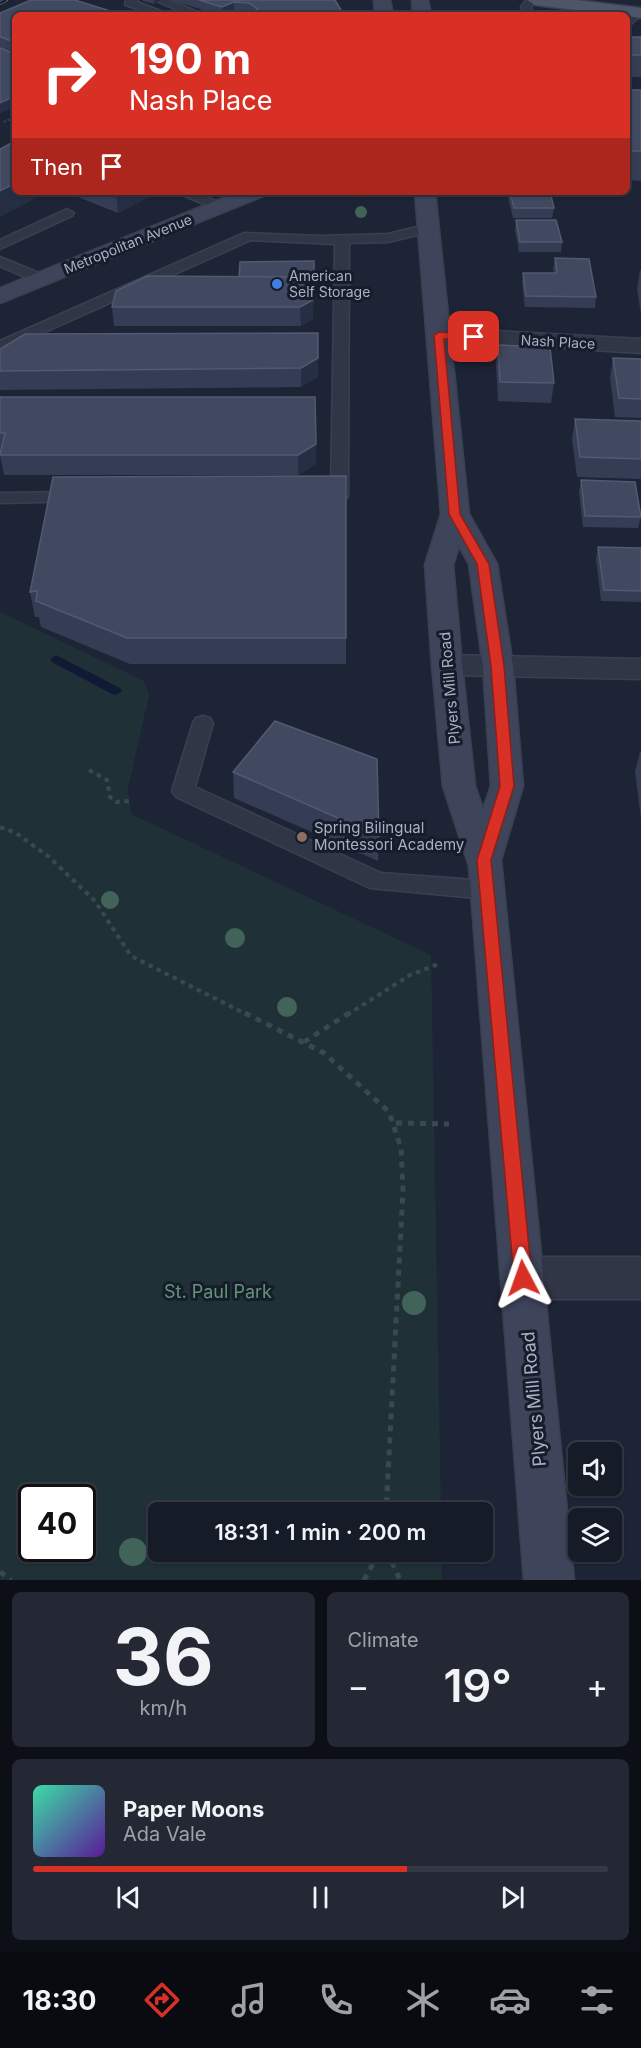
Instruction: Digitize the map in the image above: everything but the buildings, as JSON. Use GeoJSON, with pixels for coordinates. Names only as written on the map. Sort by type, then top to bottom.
{"type":"FeatureCollection","features":[{"type":"Feature","properties":{"kind":"main road"},"geometry":{"type":"LineString","coordinates":[[533,0],[605,12]]}},
{"type":"Feature","properties":{"kind":"street","name":"Metropolitan Avenue"},"geometry":{"type":"LineString","coordinates":[[0,296],[248,195]]}},
{"type":"Feature","properties":{"kind":"street","name":"Plyers Mill Road"},"geometry":{"type":"LineString","coordinates":[[425,195],[454,514],[439,565],[447,665],[459,786],[486,875],[549,1580]]}},
{"type":"Feature","properties":{"kind":"street","name":"Nash Place"},"geometry":{"type":"LineString","coordinates":[[439,335],[641,346]]}},
{"type":"Feature","properties":{"kind":"street","name":"Plyers Mill Road"},"geometry":{"type":"LineString","coordinates":[[454,514],[483,564],[498,666],[507,786],[486,875]]}},
{"type":"Feature","properties":{"kind":"street"},"geometry":{"type":"LineString","coordinates":[[447,665],[641,669]]}},
{"type":"Feature","properties":{"kind":"street"},"geometry":{"type":"LineString","coordinates":[[523,1278],[641,1278]]}},
{"type":"Feature","properties":{"kind":"lane"},"geometry":{"type":"LineString","coordinates":[[133,0],[129,3],[157,12]]}},
{"type":"Feature","properties":{"kind":"lane"},"geometry":{"type":"LineString","coordinates":[[159,0],[192,12]]}},
{"type":"Feature","properties":{"kind":"lane"},"geometry":{"type":"LineString","coordinates":[[528,12],[526,8],[533,0]]}},
{"type":"Feature","properties":{"kind":"lane"},"geometry":{"type":"LineString","coordinates":[[190,195],[221,206]]}},
{"type":"Feature","properties":{"kind":"lane"},"geometry":{"type":"LineString","coordinates":[[0,245],[67,213]]}},
{"type":"Feature","properties":{"kind":"lane"},"geometry":{"type":"LineString","coordinates":[[0,347],[249,236],[388,238],[429,228]]}},
{"type":"Feature","properties":{"kind":"lane"},"geometry":{"type":"LineString","coordinates":[[316,496],[339,496],[342,239]]}},
{"type":"Feature","properties":{"kind":"lane"},"geometry":{"type":"LineString","coordinates":[[0,261],[41,279]]}},
{"type":"Feature","properties":{"kind":"lane"},"geometry":{"type":"LineString","coordinates":[[0,498],[89,497]]}},
{"type":"Feature","properties":{"kind":"lane"},"geometry":{"type":"LineString","coordinates":[[203,723],[183,791],[378,882],[486,875]]}},
{"type":"Feature","properties":{"kind":"path"},"geometry":{"type":"LineString","coordinates":[[4,122],[12,118]]}},
{"type":"Feature","properties":{"kind":"path"},"geometry":{"type":"LineString","coordinates":[[89,770],[107,780],[110,797],[116,802],[129,801]]}},
{"type":"Feature","properties":{"kind":"path"},"geometry":{"type":"LineString","coordinates":[[0,827],[16,834],[49,857],[95,901],[131,956],[324,1053],[389,1112],[395,1123],[402,1168],[394,1425],[387,1502]]}},
{"type":"Feature","properties":{"kind":"path"},"geometry":{"type":"LineString","coordinates":[[304,1042],[410,975],[441,963]]}},
{"type":"Feature","properties":{"kind":"path"},"geometry":{"type":"LineString","coordinates":[[395,1123],[449,1124]]}},
{"type":"Feature","properties":{"kind":"path"},"geometry":{"type":"LineString","coordinates":[[364,1580],[374,1562]]}},
{"type":"Feature","properties":{"kind":"path"},"geometry":{"type":"LineString","coordinates":[[392,1562],[400,1580]]}},
{"type":"Feature","properties":{"kind":"path"},"geometry":{"type":"LineString","coordinates":[[0,1572],[11,1580]]}},
{"type":"Feature","properties":{"kind":"green space","name":"St. Paul Park"},"geometry":{"type":"Polygon","coordinates":[[[0,612],[144,681],[149,695],[128,789],[131,814],[431,955],[441,1502],[148,1502],[148,1562],[441,1562],[442,1580],[0,1580],[0,612]]]}},
{"type":"Feature","properties":{"kind":"waterway"},"geometry":{"type":"LineString","coordinates":[[56,659],[116,691]]}},
{"type":"Feature","properties":{"kind":"railway"},"geometry":{"type":"LineString","coordinates":[[0,3],[6,0]]}},
{"type":"Feature","properties":{"kind":"place","name":"American Self Storage"},"geometry":{"type":"Point","coordinates":[277,284]}},
{"type":"Feature","properties":{"kind":"place","name":"Spring Bilingual Montessori Academy"},"geometry":{"type":"Point","coordinates":[302,837]}},
{"type":"Feature","properties":{"kind":"route"},"geometry":{"type":"LineString","coordinates":[[474,337],[439,335],[454,514],[483,564],[498,666],[507,786],[484,860],[523,1278]]}}]}
